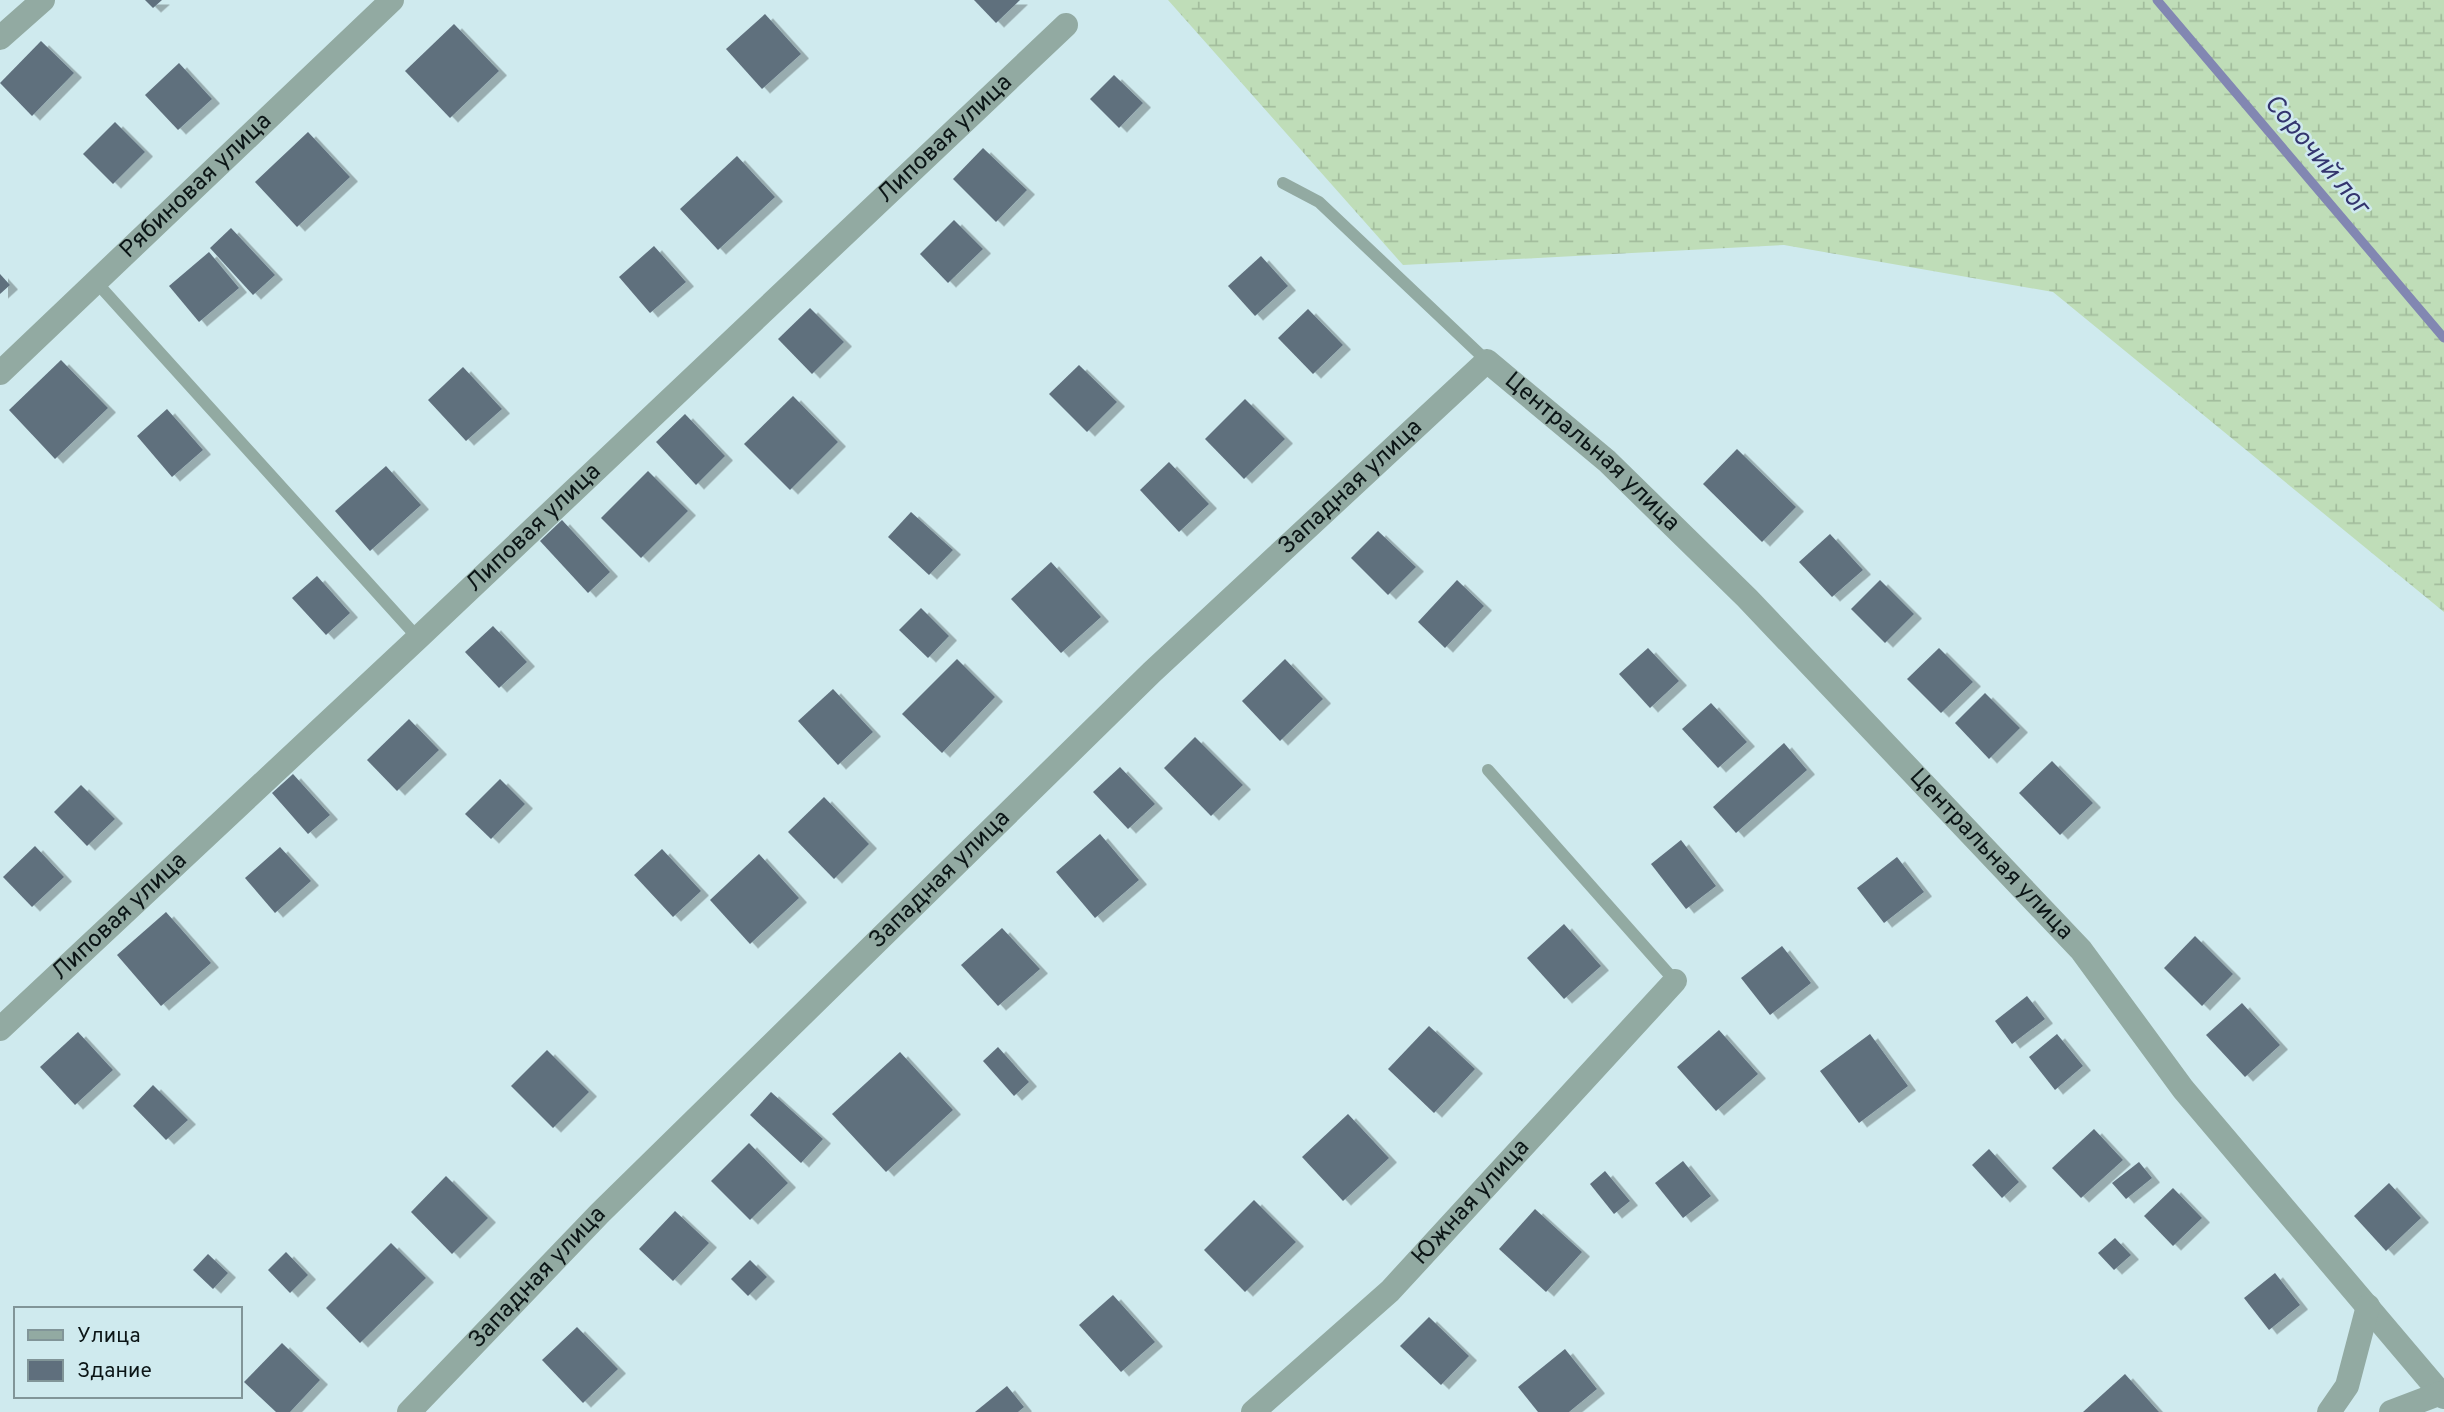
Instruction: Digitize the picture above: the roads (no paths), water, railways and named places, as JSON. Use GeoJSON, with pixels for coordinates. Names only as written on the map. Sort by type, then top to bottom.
{"type":"FeatureCollection","features":[{"type":"Feature","properties":{"kind":"street"},"geometry":{"type":"LineString","coordinates":[[0,38],[43,0]]}},
{"type":"Feature","properties":{"kind":"street","name":"Рябиновая улица"},"geometry":{"type":"LineString","coordinates":[[0,373],[392,0]]}},
{"type":"Feature","properties":{"kind":"street","name":"Липовая улица"},"geometry":{"type":"LineString","coordinates":[[0,1029],[1066,25]]}},
{"type":"Feature","properties":{"kind":"street","name":"Центральная улица"},"geometry":{"type":"LineString","coordinates":[[1487,362],[1606,461],[1748,598],[2072,940],[2183,1089],[2442,1395]]}},
{"type":"Feature","properties":{"kind":"street","name":"Западная улица"},"geometry":{"type":"LineString","coordinates":[[409,1412],[600,1213],[1152,672],[1487,362]]}},
{"type":"Feature","properties":{"kind":"street","name":"Южная улица"},"geometry":{"type":"LineString","coordinates":[[1253,1412],[1390,1291],[1675,981]]}},
{"type":"Feature","properties":{"kind":"street"},"geometry":{"type":"LineString","coordinates":[[2329,1412],[2347,1386],[2368,1306]]}},
{"type":"Feature","properties":{"kind":"street"},"geometry":{"type":"LineString","coordinates":[[2391,1412],[2442,1395]]}},
{"type":"Feature","properties":{"kind":"lane"},"geometry":{"type":"LineString","coordinates":[[1283,183],[1319,202],[1487,362]]}},
{"type":"Feature","properties":{"kind":"lane"},"geometry":{"type":"LineString","coordinates":[[97,283],[418,638]]}},
{"type":"Feature","properties":{"kind":"lane"},"geometry":{"type":"LineString","coordinates":[[1488,770],[1675,981]]}},
{"type":"Feature","properties":{"kind":"waterway","name":"Сорочий лог"},"geometry":{"type":"LineString","coordinates":[[2157,0],[2444,338]]}}]}
